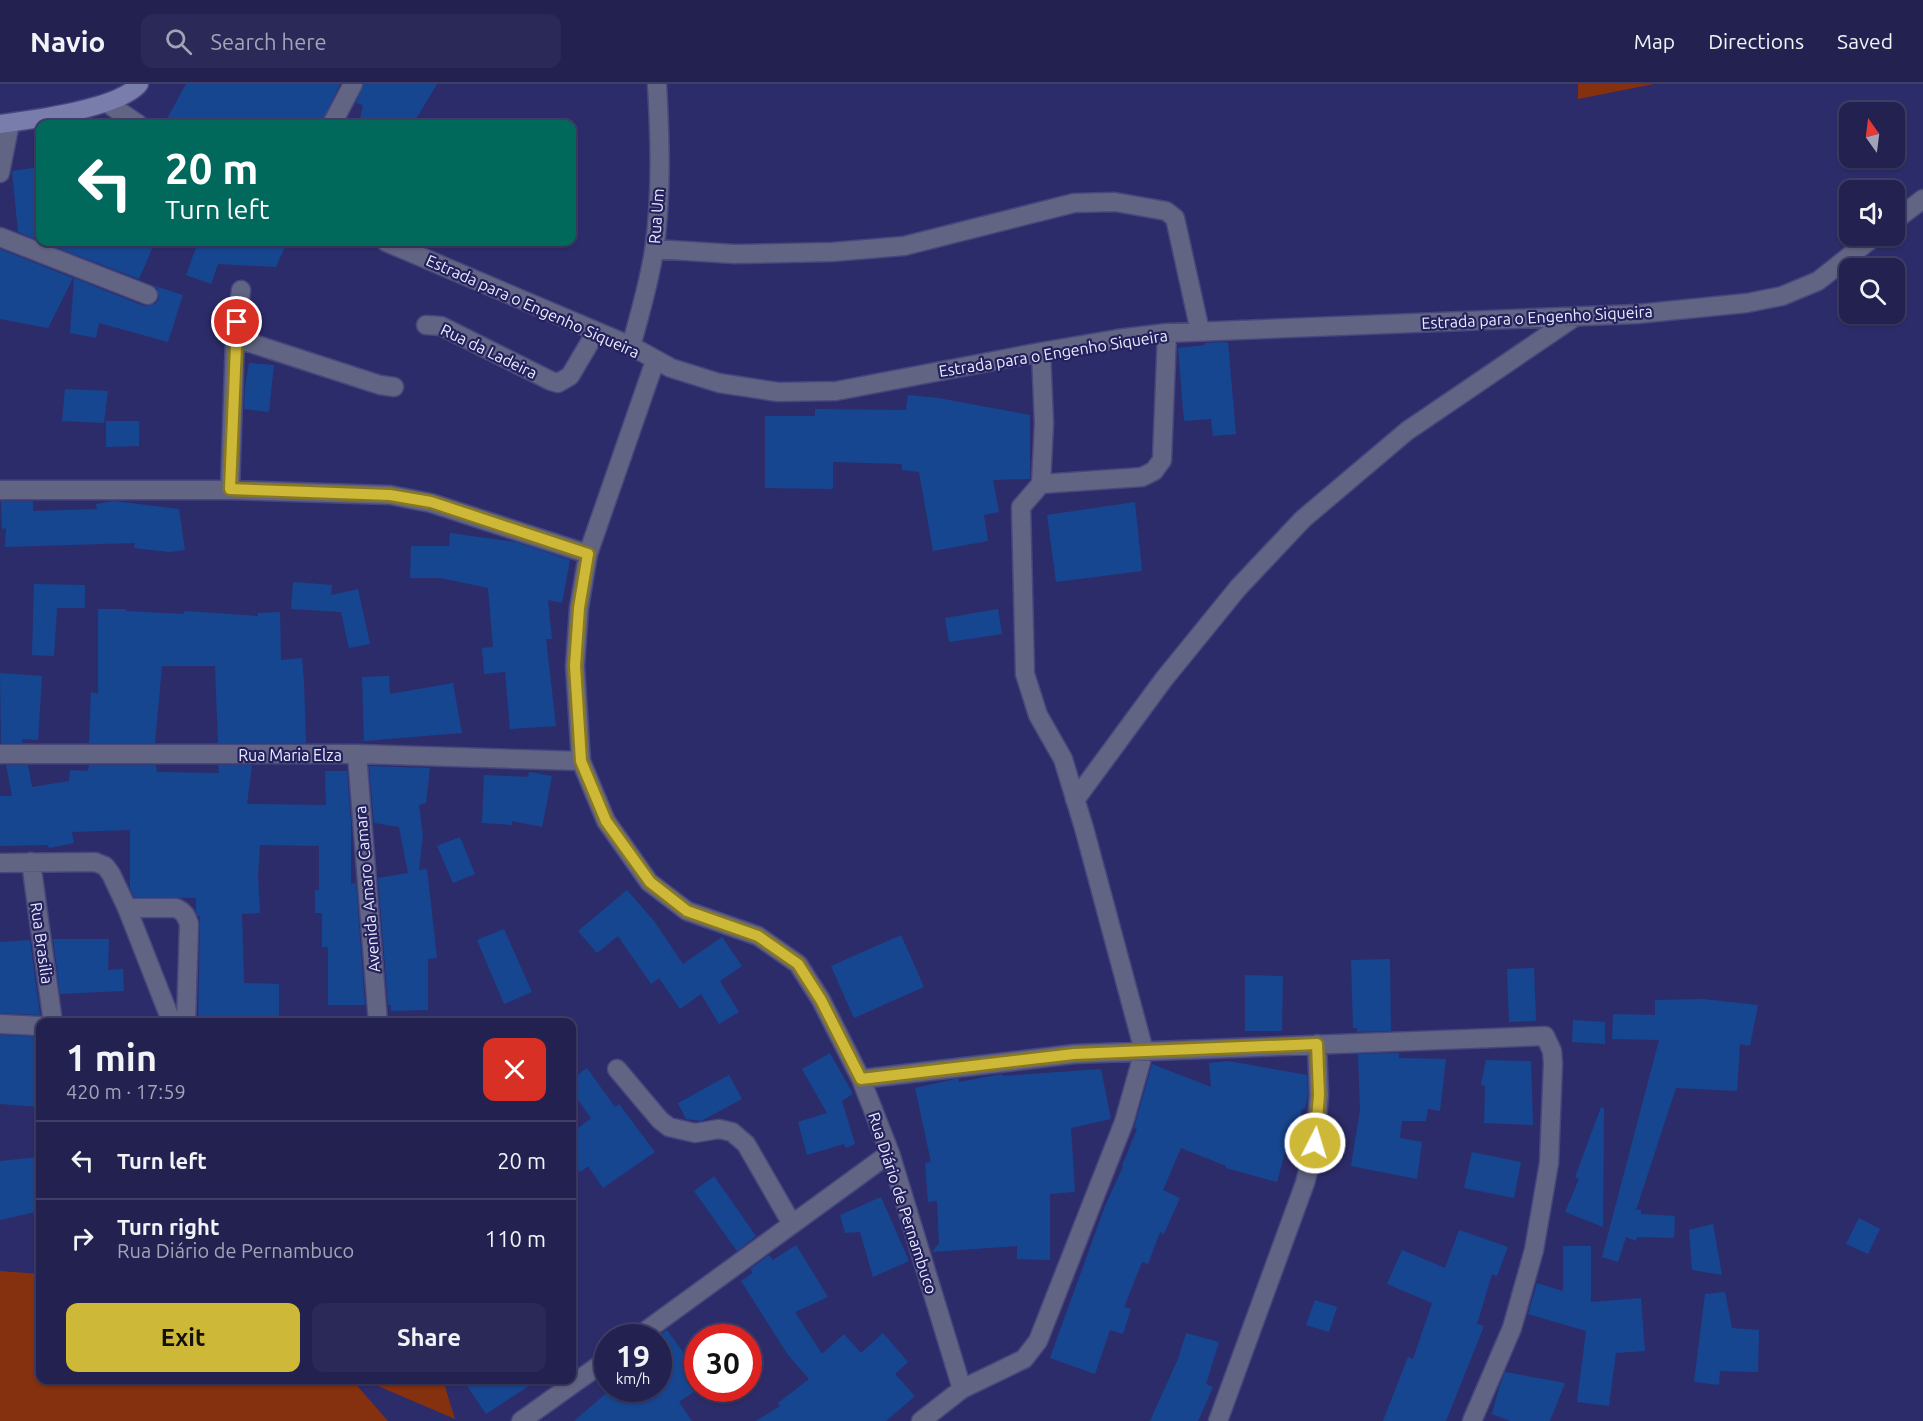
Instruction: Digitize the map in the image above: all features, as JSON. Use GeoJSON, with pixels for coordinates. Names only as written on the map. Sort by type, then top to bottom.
{"type":"FeatureCollection","features":[{"type":"Feature","properties":{"kind":"street"},"geometry":{"type":"LineString","coordinates":[[0,173],[5,123],[107,103],[139,84]]}},
{"type":"Feature","properties":{"kind":"street"},"geometry":{"type":"LineString","coordinates":[[334,120],[353,84]]}},
{"type":"Feature","properties":{"kind":"street","name":"Rua Um"},"geometry":{"type":"LineString","coordinates":[[631,346],[646,294],[654,249],[660,148],[657,84]]}},
{"type":"Feature","properties":{"kind":"street"},"geometry":{"type":"LineString","coordinates":[[107,103],[132,120]]}},
{"type":"Feature","properties":{"kind":"street"},"geometry":{"type":"LineString","coordinates":[[1905,213],[1923,199]]}},
{"type":"Feature","properties":{"kind":"street"},"geometry":{"type":"LineString","coordinates":[[654,249],[735,254],[822,253],[904,246],[1074,203],[1115,202],[1166,211],[1174,218],[1200,331]]}},
{"type":"Feature","properties":{"kind":"street"},"geometry":{"type":"LineString","coordinates":[[0,237],[148,294]]}},
{"type":"Feature","properties":{"kind":"street","name":"Estrada para o Engenho Siqueira"},"geometry":{"type":"LineString","coordinates":[[395,246],[631,346],[671,368],[719,383],[778,392],[801,392],[836,391],[1041,352],[1167,333],[1637,314],[1747,303],[1782,296],[1818,281],[1862,246]]}},
{"type":"Feature","properties":{"kind":"street"},"geometry":{"type":"LineString","coordinates":[[230,489],[235,338],[241,290]]}},
{"type":"Feature","properties":{"kind":"street"},"geometry":{"type":"LineString","coordinates":[[1075,800],[1171,670],[1238,588],[1303,519],[1407,431],[1576,316]]}},
{"type":"Feature","properties":{"kind":"street","name":"Rua da Ladeira"},"geometry":{"type":"LineString","coordinates":[[426,325],[441,326],[551,381],[558,382],[570,376],[596,332]]}},
{"type":"Feature","properties":{"kind":"street"},"geometry":{"type":"LineString","coordinates":[[1041,484],[1142,477],[1154,471],[1162,460],[1167,333]]}},
{"type":"Feature","properties":{"kind":"street"},"geometry":{"type":"LineString","coordinates":[[235,338],[381,385],[394,387]]}},
{"type":"Feature","properties":{"kind":"street"},"geometry":{"type":"LineString","coordinates":[[921,1421],[962,1389],[1024,1359],[1038,1341],[1124,1122],[1143,1051],[1063,759],[1038,715],[1025,674],[1021,507],[1041,484],[1044,423],[1041,352]]}},
{"type":"Feature","properties":{"kind":"street","name":"Rua Diário de Pernambuco"},"geometry":{"type":"LineString","coordinates":[[655,361],[588,554],[579,608],[575,666],[581,761],[606,821],[650,882],[687,911],[758,936],[798,964],[821,1000],[861,1079],[890,1153],[962,1389]]}},
{"type":"Feature","properties":{"kind":"street"},"geometry":{"type":"LineString","coordinates":[[0,490],[230,489],[390,495],[431,502],[588,554]]}},
{"type":"Feature","properties":{"kind":"street","name":"Rua Maria Elza"},"geometry":{"type":"LineString","coordinates":[[0,754],[357,754],[581,761]]}},
{"type":"Feature","properties":{"kind":"street","name":"Avenida Amaro Camara"},"geometry":{"type":"LineString","coordinates":[[357,754],[378,1018]]}},
{"type":"Feature","properties":{"kind":"street","name":"Rua Brasilia"},"geometry":{"type":"LineString","coordinates":[[31,862],[52,1018]]}},
{"type":"Feature","properties":{"kind":"street"},"geometry":{"type":"LineString","coordinates":[[0,863],[95,862],[105,866],[127,908],[170,1018]]}},
{"type":"Feature","properties":{"kind":"street"},"geometry":{"type":"LineString","coordinates":[[127,908],[176,908],[187,916],[189,924],[186,1018]]}},
{"type":"Feature","properties":{"kind":"street"},"geometry":{"type":"LineString","coordinates":[[0,1024],[36,1026]]}},
{"type":"Feature","properties":{"kind":"street"},"geometry":{"type":"LineString","coordinates":[[861,1079],[1074,1054],[1545,1036],[1550,1044],[1553,1063],[1549,1163],[1534,1250],[1512,1328],[1472,1421]]}},
{"type":"Feature","properties":{"kind":"street"},"geometry":{"type":"LineString","coordinates":[[1218,1421],[1305,1183],[1315,1143],[1319,1095],[1317,1044]]}},
{"type":"Feature","properties":{"kind":"street"},"geometry":{"type":"LineString","coordinates":[[617,1069],[660,1120],[669,1127],[695,1132],[719,1129],[732,1132],[746,1144],[792,1224]]}},
{"type":"Feature","properties":{"kind":"street"},"geometry":{"type":"LineString","coordinates":[[655,1324],[890,1153]]}},
{"type":"Feature","properties":{"kind":"street"},"geometry":{"type":"LineString","coordinates":[[576,1382],[594,1369]]}},
{"type":"Feature","properties":{"kind":"street"},"geometry":{"type":"LineString","coordinates":[[520,1421],[573,1384]]}},
{"type":"Feature","properties":{"kind":"shaded area"},"geometry":{"type":"Polygon","coordinates":[[[1578,84],[1654,84],[1578,99],[1578,84]]]}},
{"type":"Feature","properties":{"kind":"shaded area"},"geometry":{"type":"Polygon","coordinates":[[[0,1271],[36,1274],[36,1384],[356,1384],[388,1421],[0,1421],[0,1271]]]}},
{"type":"Feature","properties":{"kind":"shaded area"},"geometry":{"type":"Polygon","coordinates":[[[373,1384],[444,1384],[455,1419],[373,1384]]]}},
{"type":"Feature","properties":{"kind":"building"},"geometry":{"type":"Polygon","coordinates":[[[186,84],[340,84],[323,120],[166,120],[186,84]]]}},
{"type":"Feature","properties":{"kind":"building"},"geometry":{"type":"Polygon","coordinates":[[[364,84],[437,84],[415,120],[360,120],[363,105],[356,103],[364,84]]]}},
{"type":"Feature","properties":{"kind":"building"},"geometry":{"type":"Polygon","coordinates":[[[36,168],[36,239],[18,232],[12,171],[36,168]]]}},
{"type":"Feature","properties":{"kind":"building"},"geometry":{"type":"Polygon","coordinates":[[[52,246],[153,246],[139,279],[52,246]]]}},
{"type":"Feature","properties":{"kind":"building"},"geometry":{"type":"Polygon","coordinates":[[[197,246],[285,246],[276,267],[218,264],[211,284],[186,275],[197,246]]]}},
{"type":"Feature","properties":{"kind":"building"},"geometry":{"type":"Polygon","coordinates":[[[0,249],[73,278],[48,328],[0,319],[0,249]]]}},
{"type":"Feature","properties":{"kind":"building"},"geometry":{"type":"Polygon","coordinates":[[[74,278],[144,306],[155,304],[159,299],[157,288],[152,285],[183,295],[168,342],[99,323],[96,338],[70,333],[74,278]]]}},
{"type":"Feature","properties":{"kind":"building"},"geometry":{"type":"Polygon","coordinates":[[[1228,342],[1236,434],[1213,436],[1211,419],[1184,421],[1178,348],[1228,342]]]}},
{"type":"Feature","properties":{"kind":"building"},"geometry":{"type":"Polygon","coordinates":[[[249,363],[274,365],[269,412],[244,409],[249,363]]]}},
{"type":"Feature","properties":{"kind":"building"},"geometry":{"type":"Polygon","coordinates":[[[65,389],[108,391],[104,423],[62,421],[65,389]]]}},
{"type":"Feature","properties":{"kind":"building"},"geometry":{"type":"Polygon","coordinates":[[[908,395],[938,398],[1030,415],[1030,479],[993,480],[999,512],[984,515],[988,541],[933,551],[919,472],[902,470],[902,464],[833,462],[833,489],[765,488],[765,416],[815,416],[815,409],[906,410],[908,395]]]}},
{"type":"Feature","properties":{"kind":"building"},"geometry":{"type":"Polygon","coordinates":[[[106,421],[139,421],[139,446],[106,447],[106,421]]]}},
{"type":"Feature","properties":{"kind":"building"},"geometry":{"type":"Polygon","coordinates":[[[1,501],[33,501],[33,511],[97,509],[96,504],[114,501],[179,509],[185,550],[169,552],[134,548],[135,543],[5,547],[6,528],[2,529],[1,501]]]}},
{"type":"Feature","properties":{"kind":"building"},"geometry":{"type":"Polygon","coordinates":[[[1135,502],[1142,571],[1056,582],[1047,515],[1135,502]]]}},
{"type":"Feature","properties":{"kind":"building"},"geometry":{"type":"Polygon","coordinates":[[[450,533],[516,542],[570,560],[562,603],[548,600],[552,639],[546,639],[556,726],[510,729],[505,672],[484,674],[482,648],[493,647],[488,588],[440,578],[410,578],[411,546],[449,546],[450,533]]]}},
{"type":"Feature","properties":{"kind":"building"},"geometry":{"type":"Polygon","coordinates":[[[293,582],[332,585],[331,595],[358,589],[370,644],[349,648],[341,612],[291,609],[293,582]]]}},
{"type":"Feature","properties":{"kind":"building"},"geometry":{"type":"Polygon","coordinates":[[[34,584],[85,585],[85,608],[57,608],[54,656],[32,655],[34,584]]]}},
{"type":"Feature","properties":{"kind":"building"},"geometry":{"type":"Polygon","coordinates":[[[98,609],[258,616],[258,613],[280,612],[281,660],[302,658],[306,743],[218,743],[215,666],[162,666],[155,743],[89,743],[91,692],[98,694],[98,609]]]}},
{"type":"Feature","properties":{"kind":"building"},"geometry":{"type":"Polygon","coordinates":[[[998,609],[1002,634],[949,642],[945,618],[998,609]]]}},
{"type":"Feature","properties":{"kind":"building"},"geometry":{"type":"Polygon","coordinates":[[[0,673],[42,676],[38,740],[22,739],[23,743],[1,743],[0,673]]]}},
{"type":"Feature","properties":{"kind":"building"},"geometry":{"type":"Polygon","coordinates":[[[389,676],[390,694],[453,683],[462,733],[364,741],[362,677],[389,676]]]}},
{"type":"Feature","properties":{"kind":"building"},"geometry":{"type":"Polygon","coordinates":[[[6,765],[28,765],[32,787],[69,781],[70,770],[88,771],[89,765],[156,765],[157,772],[219,773],[218,765],[252,765],[247,804],[326,805],[325,771],[347,771],[351,822],[351,884],[356,883],[365,1005],[328,1005],[328,947],[322,947],[322,913],[315,913],[315,890],[319,890],[319,846],[260,845],[258,875],[260,913],[242,914],[244,983],[279,984],[279,1018],[198,1018],[200,916],[196,912],[196,898],[134,897],[130,888],[130,830],[72,832],[74,843],[49,848],[48,845],[0,846],[0,796],[12,796],[6,765]]]}},
{"type":"Feature","properties":{"kind":"building"},"geometry":{"type":"Polygon","coordinates":[[[369,766],[430,768],[426,803],[419,805],[423,836],[419,870],[427,869],[437,958],[428,959],[428,1010],[391,1011],[391,1005],[388,1005],[378,878],[408,873],[399,827],[374,823],[369,766]]]}},
{"type":"Feature","properties":{"kind":"building"},"geometry":{"type":"Polygon","coordinates":[[[529,772],[552,776],[542,827],[512,821],[512,825],[482,823],[484,775],[528,777],[529,772]]]}},
{"type":"Feature","properties":{"kind":"building"},"geometry":{"type":"Polygon","coordinates":[[[460,837],[475,874],[453,883],[437,846],[460,837]]]}},
{"type":"Feature","properties":{"kind":"building"},"geometry":{"type":"Polygon","coordinates":[[[627,890],[654,921],[683,964],[722,937],[742,966],[720,981],[739,1012],[719,1024],[701,994],[680,1009],[659,978],[651,984],[618,936],[597,953],[578,931],[627,890]]]}},
{"type":"Feature","properties":{"kind":"building"},"geometry":{"type":"Polygon","coordinates":[[[504,929],[532,992],[504,1004],[477,940],[504,929]]]}},
{"type":"Feature","properties":{"kind":"building"},"geometry":{"type":"Polygon","coordinates":[[[901,935],[924,987],[854,1018],[831,966],[901,935]]]}},
{"type":"Feature","properties":{"kind":"building"},"geometry":{"type":"Polygon","coordinates":[[[53,939],[109,939],[108,970],[123,969],[124,991],[60,994],[53,939]]]}},
{"type":"Feature","properties":{"kind":"building"},"geometry":{"type":"Polygon","coordinates":[[[30,940],[40,1015],[0,1013],[0,942],[30,940]]]}},
{"type":"Feature","properties":{"kind":"building"},"geometry":{"type":"Polygon","coordinates":[[[1390,959],[1391,1031],[1357,1032],[1357,1028],[1353,1028],[1351,960],[1390,959]]]}},
{"type":"Feature","properties":{"kind":"building"},"geometry":{"type":"Polygon","coordinates":[[[1534,968],[1536,1021],[1509,1022],[1507,969],[1534,968]]]}},
{"type":"Feature","properties":{"kind":"building"},"geometry":{"type":"Polygon","coordinates":[[[1245,975],[1283,976],[1282,1031],[1245,1031],[1245,975]]]}},
{"type":"Feature","properties":{"kind":"building"},"geometry":{"type":"Polygon","coordinates":[[[1703,999],[1758,1005],[1750,1046],[1740,1044],[1737,1091],[1676,1088],[1636,1210],[1641,1210],[1641,1214],[1675,1216],[1674,1238],[1637,1237],[1636,1241],[1626,1237],[1618,1262],[1602,1257],[1659,1040],[1612,1039],[1613,1014],[1655,1015],[1655,1000],[1703,999]]]}},
{"type":"Feature","properties":{"kind":"building"},"geometry":{"type":"Polygon","coordinates":[[[1573,1020],[1605,1022],[1605,1044],[1572,1042],[1573,1020]]]}},
{"type":"Feature","properties":{"kind":"building"},"geometry":{"type":"Polygon","coordinates":[[[0,1035],[36,1037],[36,1107],[0,1104],[0,1035]]]}},
{"type":"Feature","properties":{"kind":"building"},"geometry":{"type":"Polygon","coordinates":[[[830,1053],[853,1094],[842,1101],[855,1144],[846,1148],[844,1144],[807,1155],[798,1122],[827,1113],[802,1069],[830,1053]]]}},
{"type":"Feature","properties":{"kind":"building"},"geometry":{"type":"Polygon","coordinates":[[[1399,1053],[1399,1058],[1446,1059],[1440,1111],[1428,1109],[1426,1121],[1402,1121],[1400,1138],[1422,1142],[1417,1179],[1351,1166],[1360,1110],[1358,1054],[1399,1053]]]}},
{"type":"Feature","properties":{"kind":"building"},"geometry":{"type":"Polygon","coordinates":[[[1486,1060],[1531,1061],[1533,1125],[1484,1123],[1485,1086],[1481,1085],[1486,1060]]]}},
{"type":"Feature","properties":{"kind":"building"},"geometry":{"type":"Polygon","coordinates":[[[1228,1061],[1307,1075],[1308,1094],[1305,1109],[1302,1109],[1294,1146],[1287,1145],[1277,1182],[1226,1168],[1226,1166],[1181,1148],[1163,1190],[1180,1198],[1164,1234],[1160,1232],[1148,1264],[1142,1262],[1124,1307],[1131,1309],[1123,1334],[1110,1330],[1095,1374],[1050,1358],[1105,1206],[1137,1129],[1134,1128],[1152,1064],[1211,1087],[1209,1063],[1228,1061]]]}},
{"type":"Feature","properties":{"kind":"building"},"geometry":{"type":"Polygon","coordinates":[[[587,1068],[615,1107],[619,1104],[655,1152],[603,1188],[588,1166],[580,1172],[576,1166],[576,1130],[591,1118],[576,1097],[576,1076],[587,1068]]]}},
{"type":"Feature","properties":{"kind":"building"},"geometry":{"type":"Polygon","coordinates":[[[1101,1069],[1111,1119],[1071,1128],[1075,1192],[1050,1194],[1050,1260],[1017,1259],[1017,1246],[932,1252],[939,1243],[937,1201],[928,1202],[925,1163],[931,1162],[915,1088],[955,1079],[959,1079],[959,1082],[1002,1074],[1003,1076],[1101,1069]]]}},
{"type":"Feature","properties":{"kind":"building"},"geometry":{"type":"Polygon","coordinates":[[[729,1075],[742,1099],[701,1121],[686,1119],[678,1103],[729,1075]]]}},
{"type":"Feature","properties":{"kind":"building"},"geometry":{"type":"Polygon","coordinates":[[[1601,1107],[1604,1108],[1603,1227],[1565,1212],[1579,1179],[1575,1177],[1601,1107]]]}},
{"type":"Feature","properties":{"kind":"building"},"geometry":{"type":"Polygon","coordinates":[[[1472,1152],[1521,1162],[1514,1198],[1464,1188],[1472,1152]]]}},
{"type":"Feature","properties":{"kind":"building"},"geometry":{"type":"Polygon","coordinates":[[[36,1157],[36,1212],[0,1220],[0,1161],[36,1157]]]}},
{"type":"Feature","properties":{"kind":"building"},"geometry":{"type":"Polygon","coordinates":[[[714,1176],[756,1236],[737,1251],[694,1191],[714,1176]]]}},
{"type":"Feature","properties":{"kind":"building"},"geometry":{"type":"Polygon","coordinates":[[[881,1197],[909,1261],[873,1277],[860,1232],[845,1233],[840,1215],[881,1197]]]}},
{"type":"Feature","properties":{"kind":"building"},"geometry":{"type":"Polygon","coordinates":[[[1859,1218],[1880,1229],[1868,1254],[1846,1244],[1859,1218]]]}},
{"type":"Feature","properties":{"kind":"building"},"geometry":{"type":"Polygon","coordinates":[[[1713,1224],[1722,1275],[1692,1270],[1689,1230],[1713,1224]]]}},
{"type":"Feature","properties":{"kind":"building"},"geometry":{"type":"Polygon","coordinates":[[[1459,1230],[1508,1247],[1497,1276],[1492,1274],[1477,1324],[1484,1326],[1446,1421],[1383,1421],[1408,1357],[1413,1359],[1432,1303],[1387,1284],[1402,1250],[1445,1268],[1459,1230]]]}},
{"type":"Feature","properties":{"kind":"building"},"geometry":{"type":"Polygon","coordinates":[[[796,1245],[828,1297],[795,1312],[822,1354],[844,1334],[861,1353],[883,1333],[908,1362],[895,1374],[915,1396],[886,1421],[756,1421],[780,1406],[778,1403],[809,1379],[788,1355],[741,1281],[753,1273],[750,1269],[769,1255],[773,1260],[796,1245]]]}},
{"type":"Feature","properties":{"kind":"building"},"geometry":{"type":"Polygon","coordinates":[[[1563,1246],[1591,1246],[1591,1302],[1641,1298],[1645,1351],[1616,1353],[1609,1406],[1577,1402],[1586,1331],[1528,1314],[1537,1283],[1563,1291],[1563,1246]]]}},
{"type":"Feature","properties":{"kind":"building"},"geometry":{"type":"Polygon","coordinates":[[[1725,1292],[1732,1328],[1759,1330],[1758,1372],[1720,1371],[1719,1385],[1694,1382],[1705,1294],[1725,1292]]]}},
{"type":"Feature","properties":{"kind":"building"},"geometry":{"type":"Polygon","coordinates":[[[1315,1300],[1337,1307],[1329,1332],[1306,1325],[1315,1300]]]}},
{"type":"Feature","properties":{"kind":"building"},"geometry":{"type":"Polygon","coordinates":[[[1186,1333],[1219,1342],[1206,1384],[1213,1387],[1198,1421],[1150,1421],[1178,1359],[1186,1333]]]}},
{"type":"Feature","properties":{"kind":"building"},"geometry":{"type":"Polygon","coordinates":[[[672,1337],[684,1354],[684,1399],[679,1402],[692,1421],[574,1421],[596,1402],[672,1402],[672,1337]]]}},
{"type":"Feature","properties":{"kind":"building"},"geometry":{"type":"Polygon","coordinates":[[[1505,1372],[1565,1383],[1550,1421],[1510,1421],[1492,1414],[1505,1372]]]}},
{"type":"Feature","properties":{"kind":"building"},"geometry":{"type":"Polygon","coordinates":[[[466,1384],[532,1384],[486,1414],[466,1384]]]}},
{"type":"Feature","properties":{"kind":"route"},"geometry":{"type":"LineString","coordinates":[[237,322],[230,489],[390,495],[431,502],[588,554],[579,608],[575,666],[581,761],[606,821],[650,882],[687,911],[758,936],[798,964],[821,1000],[861,1079],[1074,1054],[1317,1044],[1319,1095],[1315,1143]]}}]}
